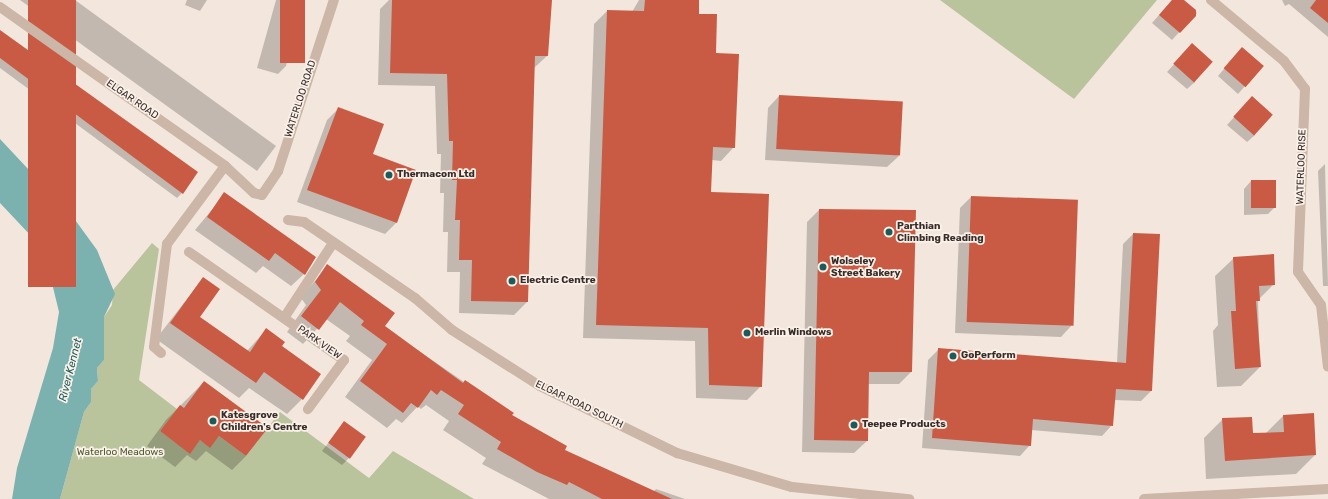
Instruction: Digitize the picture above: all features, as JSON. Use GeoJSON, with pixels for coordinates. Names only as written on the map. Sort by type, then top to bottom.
{"type":"FeatureCollection","features":[{"type":"Feature","properties":{"kind":"street","name":"WATERLOO ROAD"},"geometry":{"type":"LineString","coordinates":[[262,195],[278,171],[334,0]]}},
{"type":"Feature","properties":{"kind":"street","name":"WATERLOO RISE"},"geometry":{"type":"LineString","coordinates":[[1211,0],[1284,61],[1305,89],[1298,272],[1321,305],[1328,367]]}},
{"type":"Feature","properties":{"kind":"street","name":"ELGAR ROAD"},"geometry":{"type":"LineString","coordinates":[[0,6],[226,166],[254,193],[262,195]]}},
{"type":"Feature","properties":{"kind":"street"},"geometry":{"type":"LineString","coordinates":[[161,353],[154,347],[167,244],[226,166]]}},
{"type":"Feature","properties":{"kind":"street","name":"ELGAR ROAD SOUTH"},"geometry":{"type":"LineString","coordinates":[[288,220],[304,222],[415,298],[452,330],[540,386],[677,453],[792,487],[909,499]]}},
{"type":"Feature","properties":{"kind":"street"},"geometry":{"type":"LineString","coordinates":[[284,318],[333,243]]}},
{"type":"Feature","properties":{"kind":"street","name":"PARK VIEW"},"geometry":{"type":"LineString","coordinates":[[189,252],[344,360],[308,409]]}},
{"type":"Feature","properties":{"kind":"street"},"geometry":{"type":"LineString","coordinates":[[1144,499],[1328,489]]}},
{"type":"Feature","properties":{"kind":"green space"},"geometry":{"type":"Polygon","coordinates":[[[940,0],[1157,0],[1074,99],[940,0]]]}},
{"type":"Feature","properties":{"kind":"green space","name":"Waterloo Meadows"},"geometry":{"type":"Polygon","coordinates":[[[152,243],[159,249],[139,380],[177,409],[160,431],[190,453],[200,440],[210,447],[219,436],[246,456],[280,412],[369,478],[393,451],[474,499],[60,499],[84,412],[91,402],[91,389],[98,381],[97,368],[104,360],[104,317],[112,305],[113,290],[152,243]]]}},
{"type":"Feature","properties":{"kind":"water","name":"River Kennet"},"geometry":{"type":"Polygon","coordinates":[[[0,139],[73,217],[97,250],[115,294],[104,317],[104,360],[97,368],[98,381],[91,389],[91,402],[84,412],[60,499],[12,499],[17,468],[53,348],[59,312],[51,279],[33,238],[0,203],[0,139]]]}},
{"type":"Feature","properties":{"kind":"building"},"geometry":{"type":"Polygon","coordinates":[[[28,0],[76,0],[76,287],[28,287],[28,0]]]}},
{"type":"Feature","properties":{"kind":"building"},"geometry":{"type":"Polygon","coordinates":[[[280,0],[305,0],[305,63],[280,63],[280,0]]]}},
{"type":"Feature","properties":{"kind":"building"},"geometry":{"type":"Polygon","coordinates":[[[392,0],[552,0],[548,56],[535,56],[528,302],[471,301],[472,260],[459,260],[460,220],[455,220],[457,180],[452,180],[453,141],[449,141],[447,74],[390,73],[392,0]]]}},
{"type":"Feature","properties":{"kind":"building"},"geometry":{"type":"Polygon","coordinates":[[[645,0],[699,0],[699,14],[717,14],[716,53],[739,54],[735,148],[713,147],[711,192],[769,194],[762,387],[709,385],[708,328],[596,325],[607,10],[644,11],[645,0]]]}},
{"type":"Feature","properties":{"kind":"building"},"geometry":{"type":"Polygon","coordinates":[[[1172,0],[1184,0],[1196,10],[1196,16],[1180,33],[1159,15],[1172,0]]]}},
{"type":"Feature","properties":{"kind":"building"},"geometry":{"type":"Polygon","coordinates":[[[1316,0],[1328,0],[1328,23],[1310,8],[1316,0]]]}},
{"type":"Feature","properties":{"kind":"building"},"geometry":{"type":"Polygon","coordinates":[[[0,30],[198,172],[183,194],[0,58],[0,30]]]}},
{"type":"Feature","properties":{"kind":"building"},"geometry":{"type":"Polygon","coordinates":[[[1192,43],[1213,62],[1194,83],[1173,64],[1192,43]]]}},
{"type":"Feature","properties":{"kind":"building"},"geometry":{"type":"Polygon","coordinates":[[[1242,47],[1264,66],[1246,87],[1224,68],[1242,47]]]}},
{"type":"Feature","properties":{"kind":"building"},"geometry":{"type":"Polygon","coordinates":[[[779,95],[903,101],[900,155],[776,149],[779,95]]]}},
{"type":"Feature","properties":{"kind":"building"},"geometry":{"type":"Polygon","coordinates":[[[1252,96],[1273,115],[1254,136],[1233,117],[1252,96]]]}},
{"type":"Feature","properties":{"kind":"building"},"geometry":{"type":"Polygon","coordinates":[[[338,107],[384,124],[373,154],[416,170],[397,223],[307,190],[338,107]]]}},
{"type":"Feature","properties":{"kind":"building"},"geometry":{"type":"Polygon","coordinates":[[[1251,180],[1276,180],[1276,208],[1251,208],[1251,180]]]}},
{"type":"Feature","properties":{"kind":"building"},"geometry":{"type":"Polygon","coordinates":[[[224,192],[316,257],[305,275],[275,253],[269,261],[207,217],[224,192]]]}},
{"type":"Feature","properties":{"kind":"building"},"geometry":{"type":"Polygon","coordinates":[[[971,196],[1078,200],[1074,326],[967,322],[971,196]]]}},
{"type":"Feature","properties":{"kind":"building"},"geometry":{"type":"Polygon","coordinates":[[[819,209],[916,210],[912,372],[869,372],[868,441],[814,440],[819,209]]]}},
{"type":"Feature","properties":{"kind":"building"},"geometry":{"type":"Polygon","coordinates":[[[1133,233],[1160,234],[1152,391],[1116,389],[1113,426],[1033,419],[1031,446],[932,438],[938,348],[1126,363],[1133,233]]]}},
{"type":"Feature","properties":{"kind":"building"},"geometry":{"type":"Polygon","coordinates":[[[1274,254],[1275,285],[1259,286],[1260,301],[1256,301],[1261,367],[1235,369],[1231,311],[1236,311],[1233,257],[1274,254]]]}},
{"type":"Feature","properties":{"kind":"building"},"geometry":{"type":"Polygon","coordinates":[[[327,264],[395,313],[385,326],[463,383],[465,380],[514,413],[512,415],[567,446],[565,450],[672,499],[602,499],[569,482],[567,485],[537,472],[497,449],[501,442],[458,414],[464,405],[441,390],[437,395],[431,390],[418,408],[411,403],[403,413],[360,381],[387,344],[361,325],[364,321],[340,302],[319,330],[301,316],[321,290],[315,282],[327,264]]]}},
{"type":"Feature","properties":{"kind":"building"},"geometry":{"type":"Polygon","coordinates":[[[203,277],[220,289],[200,317],[250,352],[266,328],[285,342],[282,346],[321,374],[303,400],[264,372],[256,383],[170,323],[203,277]]]}},
{"type":"Feature","properties":{"kind":"building","name":"Katesgrove Children's Centre"},"geometry":{"type":"Polygon","coordinates":[[[204,381],[268,428],[246,456],[219,436],[210,448],[200,440],[190,454],[160,431],[180,405],[184,408],[204,381]]]}},
{"type":"Feature","properties":{"kind":"building"},"geometry":{"type":"Polygon","coordinates":[[[1314,413],[1316,455],[1225,461],[1222,418],[1252,417],[1253,433],[1284,432],[1283,415],[1314,413]]]}},
{"type":"Feature","properties":{"kind":"building"},"geometry":{"type":"Polygon","coordinates":[[[344,421],[366,437],[350,459],[328,443],[344,421]]]}},
{"type":"Feature","properties":{"kind":"place","name":"Thermacom Ltd"},"geometry":{"type":"Point","coordinates":[389,175]}},
{"type":"Feature","properties":{"kind":"place","name":"Parthian Climbing Reading"},"geometry":{"type":"Point","coordinates":[889,232]}},
{"type":"Feature","properties":{"kind":"place","name":"Wolseley Street Bakery"},"geometry":{"type":"Point","coordinates":[823,267]}},
{"type":"Feature","properties":{"kind":"place","name":"Electric Centre"},"geometry":{"type":"Point","coordinates":[512,281]}},
{"type":"Feature","properties":{"kind":"place","name":"Merlin Windows"},"geometry":{"type":"Point","coordinates":[747,333]}},
{"type":"Feature","properties":{"kind":"place","name":"GoPerform"},"geometry":{"type":"Point","coordinates":[953,356]}},
{"type":"Feature","properties":{"kind":"place","name":"Katesgrove Children's Centre"},"geometry":{"type":"Point","coordinates":[213,421]}},
{"type":"Feature","properties":{"kind":"place","name":"Teepee Products"},"geometry":{"type":"Point","coordinates":[854,425]}}]}
